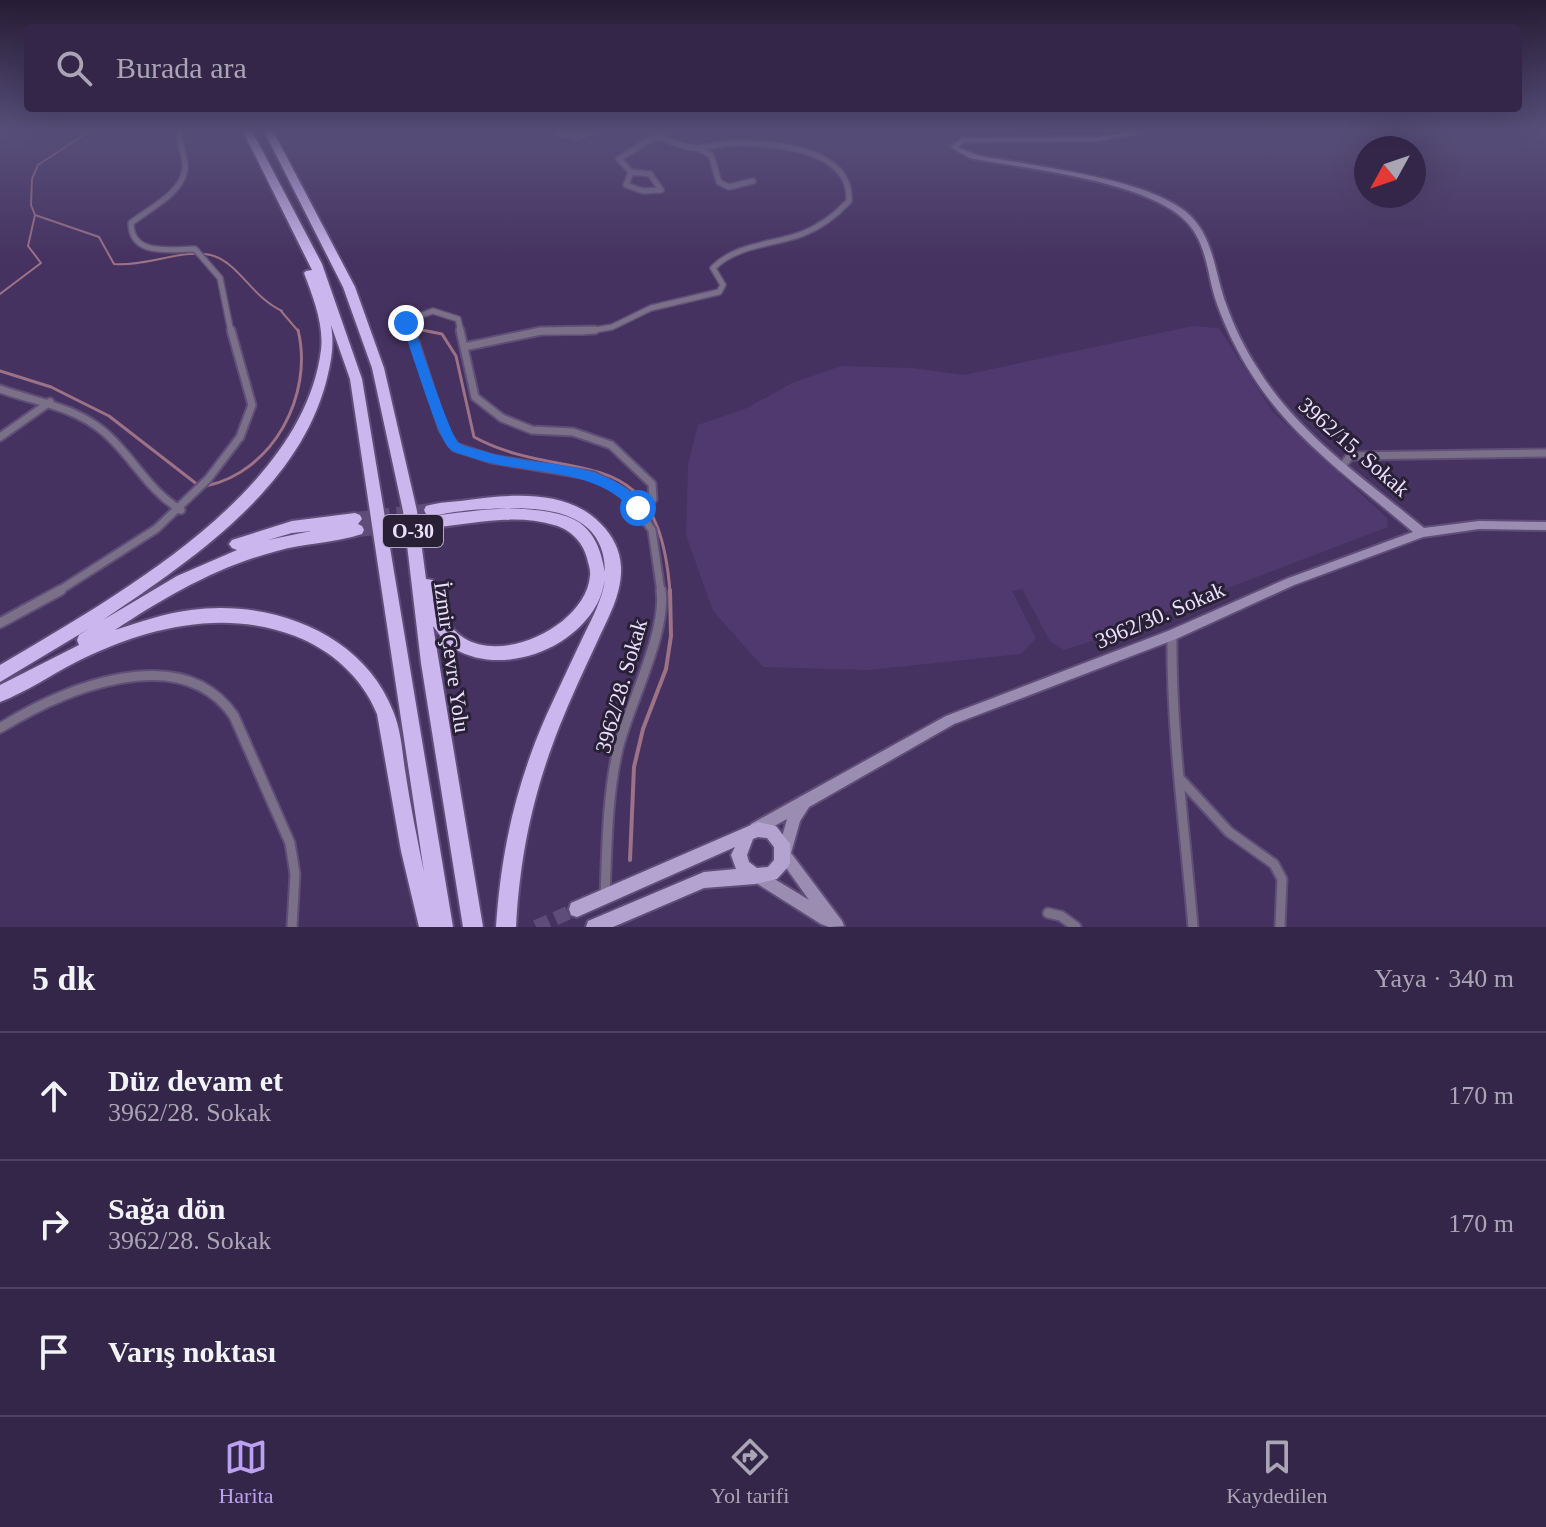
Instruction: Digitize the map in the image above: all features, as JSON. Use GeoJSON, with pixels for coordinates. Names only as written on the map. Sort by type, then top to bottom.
{"type":"FeatureCollection","features":[{"type":"Feature","properties":{"kind":"highway","name":"O-30"},"geometry":{"type":"LineString","coordinates":[[269,174],[329,295],[356,379],[443,927]]}},
{"type":"Feature","properties":{"kind":"highway","name":"İzmir Çevre Yolu"},"geometry":{"type":"LineString","coordinates":[[290,174],[363,320],[391,418],[410,511],[429,663],[473,927]]}},
{"type":"Feature","properties":{"kind":"highway"},"geometry":{"type":"LineString","coordinates":[[0,674],[149,581],[226,519],[274,466],[309,414],[325,367],[325,320],[286,209]]}},
{"type":"Feature","properties":{"kind":"highway"},"geometry":{"type":"LineString","coordinates":[[410,511],[434,614],[450,636],[469,648],[498,654],[535,648],[572,623],[596,588],[598,568],[594,551],[582,533],[563,521],[511,515],[432,516],[522,503],[557,505],[594,524],[607,542],[612,558],[613,584],[607,602],[547,733],[522,803],[509,864],[506,927]]}},
{"type":"Feature","properties":{"kind":"highway"},"geometry":{"type":"LineString","coordinates":[[0,694],[157,593],[214,563],[280,542],[356,525],[292,527],[229,547],[88,621]]}},
{"type":"Feature","properties":{"kind":"highway"},"geometry":{"type":"LineString","coordinates":[[0,694],[109,636],[176,620],[220,615],[275,621],[329,644],[372,686],[386,714],[417,889],[429,927]]}},
{"type":"Feature","properties":{"kind":"main road","name":"3962/15. Sokak"},"geometry":{"type":"LineString","coordinates":[[1058,174],[1124,188],[1179,211],[1198,228],[1210,250],[1220,302],[1255,373],[1280,410],[1341,468],[1422,533]]}},
{"type":"Feature","properties":{"kind":"main road","name":"3962/30. Sokak"},"geometry":{"type":"LineString","coordinates":[[751,832],[950,720],[1172,635],[1248,599],[1422,533],[1479,525],[1546,526]]}},
{"type":"Feature","properties":{"kind":"main road"},"geometry":{"type":"LineString","coordinates":[[594,927],[704,880],[758,876],[777,870],[794,818],[807,798]]}},
{"type":"Feature","properties":{"kind":"main road"},"geometry":{"type":"LineString","coordinates":[[577,909],[751,832],[771,831],[779,839],[784,855],[837,927]]}},
{"type":"Feature","properties":{"kind":"main road"},"geometry":{"type":"LineString","coordinates":[[751,832],[741,842],[739,855],[743,867],[837,927]]}},
{"type":"Feature","properties":{"kind":"street"},"geometry":{"type":"LineString","coordinates":[[0,623],[114,560],[181,510],[210,480],[243,432],[252,405],[225,311],[220,278],[195,249],[144,247],[130,234],[131,223],[182,181],[183,174]]}},
{"type":"Feature","properties":{"kind":"street"},"geometry":{"type":"LineString","coordinates":[[629,174],[625,181],[633,188],[652,192],[663,188],[650,174]]}},
{"type":"Feature","properties":{"kind":"street"},"geometry":{"type":"LineString","coordinates":[[717,174],[719,182],[729,187],[753,181]]}},
{"type":"Feature","properties":{"kind":"street"},"geometry":{"type":"LineString","coordinates":[[464,347],[541,331],[583,332],[612,327],[651,308],[719,292],[723,285],[713,268],[719,261],[769,241],[803,234],[849,201],[850,189],[841,174]]}},
{"type":"Feature","properties":{"kind":"street","name":"3962/28. Sokak"},"geometry":{"type":"LineString","coordinates":[[605,896],[609,818],[618,750],[660,618],[662,595],[652,530],[627,494],[602,479],[492,459],[455,447],[443,429],[408,320],[433,311],[458,319],[475,397],[502,418],[532,430],[573,432],[611,445],[652,484],[653,499]]}},
{"type":"Feature","properties":{"kind":"street"},"geometry":{"type":"LineString","coordinates":[[0,389],[50,402],[80,414],[105,433],[151,491],[181,510]]}},
{"type":"Feature","properties":{"kind":"street"},"geometry":{"type":"LineString","coordinates":[[0,437],[50,402]]}},
{"type":"Feature","properties":{"kind":"street"},"geometry":{"type":"LineString","coordinates":[[1341,468],[1350,456],[1360,453],[1404,457],[1546,453]]}},
{"type":"Feature","properties":{"kind":"street"},"geometry":{"type":"LineString","coordinates":[[1172,635],[1171,705],[1181,780],[1193,927]]}},
{"type":"Feature","properties":{"kind":"street"},"geometry":{"type":"LineString","coordinates":[[0,728],[25,711],[61,694],[156,676],[190,680],[220,698],[236,720],[290,843],[295,865],[292,927]]}},
{"type":"Feature","properties":{"kind":"street"},"geometry":{"type":"LineString","coordinates":[[1181,780],[1229,832],[1274,864],[1282,879],[1280,927]]}},
{"type":"Feature","properties":{"kind":"street"},"geometry":{"type":"LineString","coordinates":[[1048,913],[1061,916],[1076,927]]}},
{"type":"Feature","properties":{"kind":"shaded area"},"geometry":{"type":"Polygon","coordinates":[[[1193,326],[1219,328],[1272,411],[1387,518],[1388,527],[1157,615],[1133,628],[1064,650],[1050,641],[1022,589],[1012,591],[1036,638],[1021,654],[869,670],[763,667],[713,611],[686,535],[688,465],[698,425],[747,408],[792,383],[841,366],[913,368],[964,375],[1193,326]]]}},
{"type":"Feature","properties":{"kind":"waterway"},"geometry":{"type":"LineString","coordinates":[[34,174],[31,205],[35,215]]}},
{"type":"Feature","properties":{"kind":"waterway"},"geometry":{"type":"LineString","coordinates":[[0,294],[41,263],[28,246],[35,215]]}},
{"type":"Feature","properties":{"kind":"waterway"},"geometry":{"type":"LineString","coordinates":[[35,215],[99,237],[114,264],[139,263],[179,255],[214,256],[232,267],[263,298],[282,311]]}},
{"type":"Feature","properties":{"kind":"waterway"},"geometry":{"type":"LineString","coordinates":[[281,311],[298,331]]}},
{"type":"Feature","properties":{"kind":"waterway"},"geometry":{"type":"LineString","coordinates":[[417,329],[442,334],[456,356],[474,437],[509,452],[603,474],[628,486],[648,507],[662,541],[670,592]]}},
{"type":"Feature","properties":{"kind":"waterway"},"geometry":{"type":"LineString","coordinates":[[206,486],[230,478],[251,465],[269,448],[283,427],[294,404],[300,380],[298,331]]}},
{"type":"Feature","properties":{"kind":"waterway"},"geometry":{"type":"LineString","coordinates":[[0,371],[51,387],[109,416],[198,485]]}},
{"type":"Feature","properties":{"kind":"waterway"},"geometry":{"type":"LineString","coordinates":[[630,860],[634,767],[643,729],[666,669],[671,636],[670,590]]}},
{"type":"Feature","properties":{"kind":"tunnel"},"geometry":{"type":"LineString","coordinates":[[355,519],[431,510]]}},
{"type":"Feature","properties":{"kind":"tunnel"},"geometry":{"type":"LineString","coordinates":[[357,530],[432,522]]}},
{"type":"Feature","properties":{"kind":"tunnel"},"geometry":{"type":"LineString","coordinates":[[536,927],[577,909]]}},
{"type":"Feature","properties":{"kind":"route"},"geometry":{"type":"LineString","coordinates":[[406,323],[437,402],[443,429],[455,447],[492,459],[594,476],[627,494],[638,508]]}}]}
